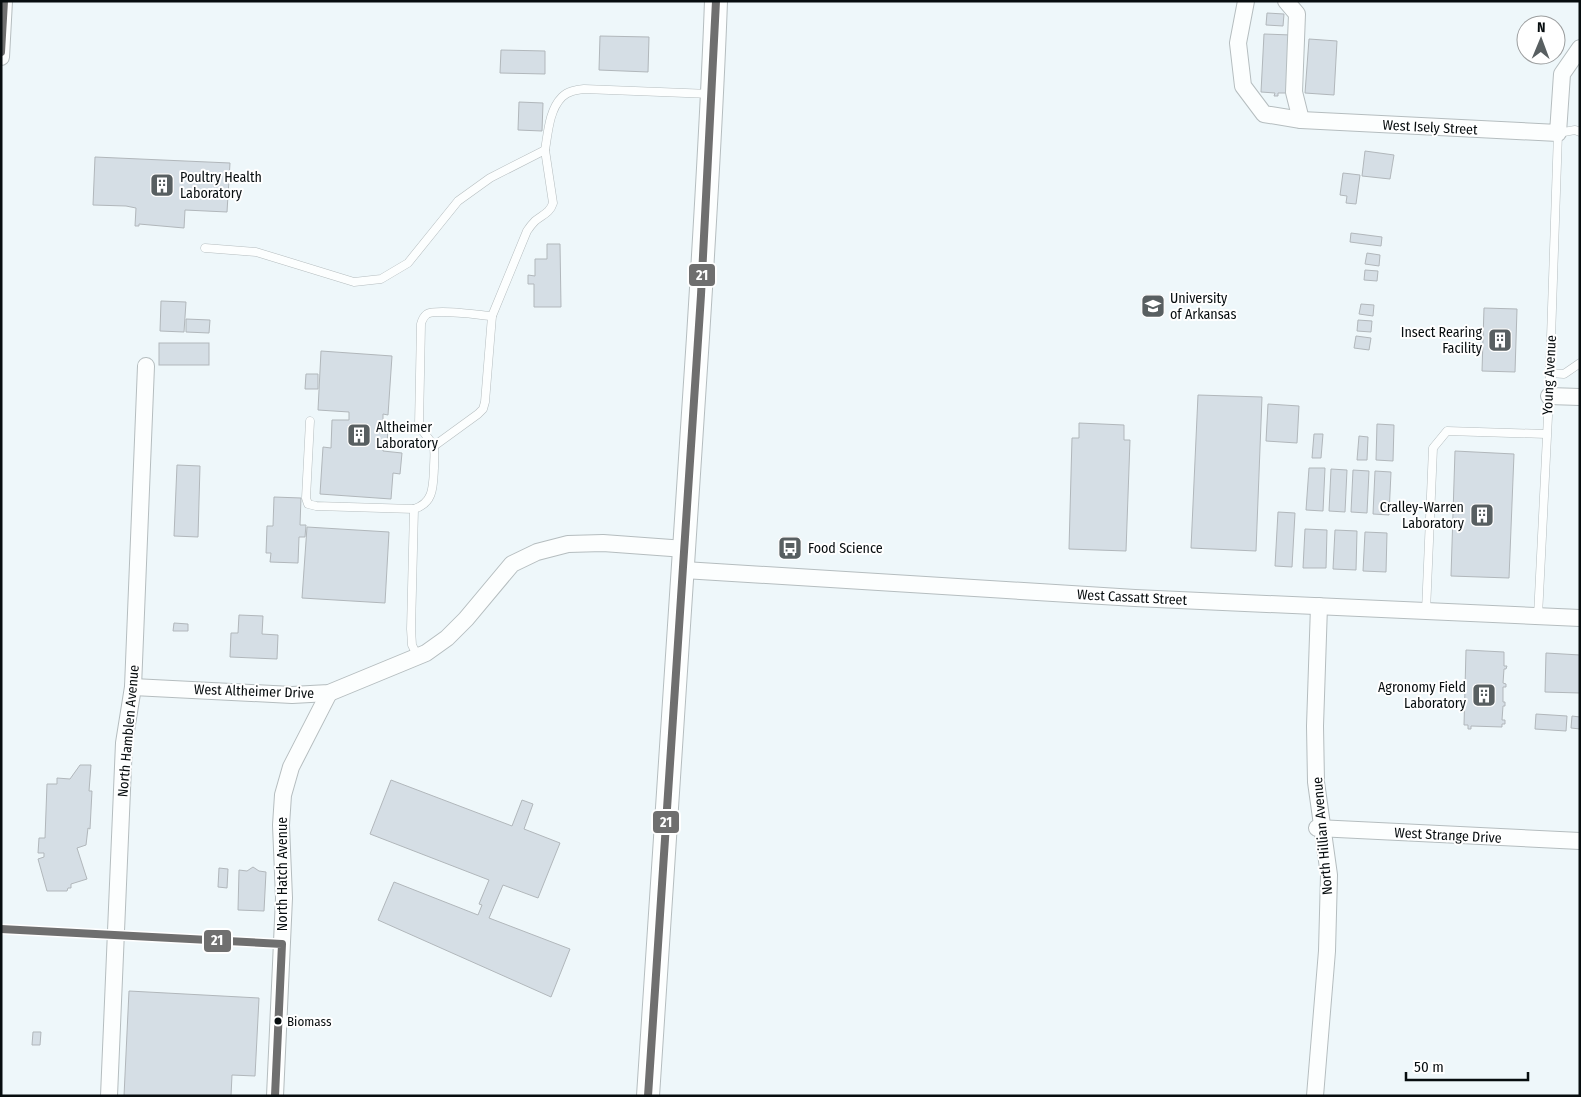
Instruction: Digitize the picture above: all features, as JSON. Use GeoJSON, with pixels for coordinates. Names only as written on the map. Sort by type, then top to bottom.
{"type":"FeatureCollection","features":[{"type":"Feature","properties":{"kind":"main road"},"geometry":{"type":"LineString","coordinates":[[648,1096],[684,559],[716,1]]}},
{"type":"Feature","properties":{"kind":"street"},"geometry":{"type":"LineString","coordinates":[[1,57],[4,1]]}},
{"type":"Feature","properties":{"kind":"street","name":"West Isely Street"},"geometry":{"type":"LineString","coordinates":[[1246,1],[1238,43],[1242,86],[1264,114],[1301,120],[1558,133]]}},
{"type":"Feature","properties":{"kind":"street"},"geometry":{"type":"LineString","coordinates":[[1286,1],[1297,14],[1294,92],[1301,120]]}},
{"type":"Feature","properties":{"kind":"street"},"geometry":{"type":"LineString","coordinates":[[1558,133],[1562,74],[1580,48]]}},
{"type":"Feature","properties":{"kind":"street","name":"North Hamblen Avenue"},"geometry":{"type":"LineString","coordinates":[[109,1096],[124,743],[133,687],[146,366]]}},
{"type":"Feature","properties":{"kind":"street"},"geometry":{"type":"LineString","coordinates":[[1549,396],[1580,397]]}},
{"type":"Feature","properties":{"kind":"street","name":"West Altheimer Drive"},"geometry":{"type":"LineString","coordinates":[[133,687],[292,695],[329,693],[418,657],[447,638],[466,619],[512,564],[537,552],[568,544],[603,543],[684,559]]}},
{"type":"Feature","properties":{"kind":"street","name":"West Cassatt Street"},"geometry":{"type":"LineString","coordinates":[[684,559],[1135,598],[1580,618]]}},
{"type":"Feature","properties":{"kind":"street","name":"North Hillian Avenue"},"geometry":{"type":"LineString","coordinates":[[1316,1096],[1327,942],[1328,875],[1319,828],[1316,782],[1315,726],[1319,606]]}},
{"type":"Feature","properties":{"kind":"street","name":"North Hatch Avenue"},"geometry":{"type":"LineString","coordinates":[[275,1096],[284,898],[281,825],[283,795],[291,767],[329,693]]}},
{"type":"Feature","properties":{"kind":"street","name":"West Strange Drive"},"geometry":{"type":"LineString","coordinates":[[1319,828],[1580,841]]}},
{"type":"Feature","properties":{"kind":"lane"},"geometry":{"type":"LineString","coordinates":[[434,446],[483,409],[492,316],[527,231],[533,222],[552,208],[545,150],[554,110],[562,96],[572,91],[584,89],[712,94]]}},
{"type":"Feature","properties":{"kind":"lane"},"geometry":{"type":"LineString","coordinates":[[1558,133],[1575,130],[1580,132]]}},
{"type":"Feature","properties":{"kind":"lane","name":"Young Avenue"},"geometry":{"type":"LineString","coordinates":[[1538,616],[1550,373],[1558,133]]}},
{"type":"Feature","properties":{"kind":"lane"},"geometry":{"type":"LineString","coordinates":[[206,248],[256,252],[354,282],[381,279],[408,263],[458,201],[490,178],[545,150]]}},
{"type":"Feature","properties":{"kind":"lane"},"geometry":{"type":"LineString","coordinates":[[310,421],[306,498],[308,504],[316,506],[414,509],[426,503],[432,493],[434,446],[423,434],[419,426],[421,324],[423,318],[429,313],[439,312],[492,316]]}},
{"type":"Feature","properties":{"kind":"lane"},"geometry":{"type":"LineString","coordinates":[[1550,373],[1564,374],[1580,363]]}},
{"type":"Feature","properties":{"kind":"lane"},"geometry":{"type":"LineString","coordinates":[[1426,611],[1433,448],[1447,431],[1546,434]]}},
{"type":"Feature","properties":{"kind":"lane"},"geometry":{"type":"LineString","coordinates":[[414,509],[411,629],[412,644],[418,657]]}},
{"type":"Feature","properties":{"kind":"lane"},"geometry":{"type":"LineString","coordinates":[[1,930],[282,944]]}},
{"type":"Feature","properties":{"kind":"building"},"geometry":{"type":"Polygon","coordinates":[[[1267,13],[1284,14],[1283,26],[1266,25],[1267,13]]]}},
{"type":"Feature","properties":{"kind":"building"},"geometry":{"type":"Polygon","coordinates":[[[1264,34],[1291,35],[1288,93],[1278,93],[1278,96],[1274,96],[1275,93],[1261,92],[1264,34]]]}},
{"type":"Feature","properties":{"kind":"building"},"geometry":{"type":"Polygon","coordinates":[[[600,36],[649,37],[648,72],[599,70],[600,36]]]}},
{"type":"Feature","properties":{"kind":"building"},"geometry":{"type":"Polygon","coordinates":[[[1309,39],[1337,41],[1334,95],[1305,93],[1309,39]]]}},
{"type":"Feature","properties":{"kind":"building"},"geometry":{"type":"Polygon","coordinates":[[[501,50],[545,51],[545,74],[500,73],[501,50]]]}},
{"type":"Feature","properties":{"kind":"building"},"geometry":{"type":"Polygon","coordinates":[[[519,102],[543,103],[542,131],[518,130],[519,102]]]}},
{"type":"Feature","properties":{"kind":"building"},"geometry":{"type":"Polygon","coordinates":[[[1365,151],[1394,155],[1390,179],[1362,176],[1365,151]]]}},
{"type":"Feature","properties":{"kind":"building","name":"Poultry Health Laboratory"},"geometry":{"type":"Polygon","coordinates":[[[95,157],[230,163],[227,212],[185,210],[184,228],[139,224],[139,226],[135,226],[136,208],[93,205],[95,157]]]}},
{"type":"Feature","properties":{"kind":"building"},"geometry":{"type":"Polygon","coordinates":[[[1343,173],[1360,175],[1356,204],[1346,203],[1347,196],[1340,195],[1343,173]]]}},
{"type":"Feature","properties":{"kind":"building"},"geometry":{"type":"Polygon","coordinates":[[[1351,233],[1382,237],[1381,246],[1350,242],[1351,233]]]}},
{"type":"Feature","properties":{"kind":"building"},"geometry":{"type":"Polygon","coordinates":[[[547,244],[560,244],[561,307],[534,307],[534,284],[528,284],[528,275],[535,276],[535,259],[547,259],[547,244]]]}},
{"type":"Feature","properties":{"kind":"building"},"geometry":{"type":"Polygon","coordinates":[[[1367,253],[1380,255],[1379,266],[1365,264],[1367,253]]]}},
{"type":"Feature","properties":{"kind":"building"},"geometry":{"type":"Polygon","coordinates":[[[1365,270],[1378,271],[1377,281],[1364,280],[1365,270]]]}},
{"type":"Feature","properties":{"kind":"building"},"geometry":{"type":"Polygon","coordinates":[[[161,301],[186,302],[184,332],[160,331],[161,301]]]}},
{"type":"Feature","properties":{"kind":"building"},"geometry":{"type":"Polygon","coordinates":[[[1361,304],[1374,305],[1373,316],[1359,314],[1361,304]]]}},
{"type":"Feature","properties":{"kind":"building","name":"Insect Rearing Facility"},"geometry":{"type":"Polygon","coordinates":[[[1484,308],[1517,309],[1515,372],[1482,371],[1484,308]]]}},
{"type":"Feature","properties":{"kind":"building"},"geometry":{"type":"Polygon","coordinates":[[[186,319],[210,320],[209,333],[186,332],[186,319]]]}},
{"type":"Feature","properties":{"kind":"building"},"geometry":{"type":"Polygon","coordinates":[[[1358,320],[1372,321],[1371,332],[1357,331],[1358,320]]]}},
{"type":"Feature","properties":{"kind":"building"},"geometry":{"type":"Polygon","coordinates":[[[1356,336],[1371,338],[1369,350],[1354,348],[1356,336]]]}},
{"type":"Feature","properties":{"kind":"building"},"geometry":{"type":"Polygon","coordinates":[[[159,343],[209,343],[209,365],[159,365],[159,343]]]}},
{"type":"Feature","properties":{"kind":"building","name":"Altheimer Laboratory"},"geometry":{"type":"Polygon","coordinates":[[[321,351],[392,356],[388,415],[383,414],[383,423],[388,424],[387,448],[383,447],[383,451],[402,453],[400,474],[393,473],[391,499],[320,494],[323,447],[331,448],[332,420],[349,420],[349,412],[318,410],[321,351]]]}},
{"type":"Feature","properties":{"kind":"building"},"geometry":{"type":"Polygon","coordinates":[[[306,374],[318,374],[318,389],[305,389],[306,374]]]}},
{"type":"Feature","properties":{"kind":"building"},"geometry":{"type":"Polygon","coordinates":[[[1198,395],[1262,397],[1256,551],[1191,548],[1198,395]]]}},
{"type":"Feature","properties":{"kind":"building"},"geometry":{"type":"Polygon","coordinates":[[[1268,404],[1299,406],[1297,443],[1266,441],[1268,404]]]}},
{"type":"Feature","properties":{"kind":"building"},"geometry":{"type":"Polygon","coordinates":[[[1079,423],[1124,425],[1124,440],[1130,440],[1126,551],[1069,549],[1072,438],[1079,438],[1079,423]]]}},
{"type":"Feature","properties":{"kind":"building"},"geometry":{"type":"Polygon","coordinates":[[[1377,424],[1394,425],[1393,461],[1376,460],[1377,424]]]}},
{"type":"Feature","properties":{"kind":"building"},"geometry":{"type":"Polygon","coordinates":[[[1314,434],[1323,434],[1321,458],[1312,458],[1314,434]]]}},
{"type":"Feature","properties":{"kind":"building"},"geometry":{"type":"Polygon","coordinates":[[[1359,436],[1368,437],[1367,460],[1357,460],[1359,436]]]}},
{"type":"Feature","properties":{"kind":"building","name":"Cralley-Warren Laboratory"},"geometry":{"type":"Polygon","coordinates":[[[1455,451],[1514,454],[1509,578],[1451,576],[1455,451]]]}},
{"type":"Feature","properties":{"kind":"building"},"geometry":{"type":"Polygon","coordinates":[[[177,465],[200,466],[198,537],[174,536],[177,465]]]}},
{"type":"Feature","properties":{"kind":"building"},"geometry":{"type":"Polygon","coordinates":[[[1309,468],[1325,468],[1323,511],[1306,510],[1309,468]]]}},
{"type":"Feature","properties":{"kind":"building"},"geometry":{"type":"Polygon","coordinates":[[[1331,469],[1347,470],[1345,512],[1329,511],[1331,469]]]}},
{"type":"Feature","properties":{"kind":"building"},"geometry":{"type":"Polygon","coordinates":[[[1353,470],[1369,471],[1367,513],[1351,512],[1353,470]]]}},
{"type":"Feature","properties":{"kind":"building"},"geometry":{"type":"Polygon","coordinates":[[[1375,471],[1391,472],[1389,515],[1373,514],[1375,471]]]}},
{"type":"Feature","properties":{"kind":"building"},"geometry":{"type":"Polygon","coordinates":[[[274,497],[301,498],[300,525],[306,525],[305,537],[299,537],[298,563],[270,562],[271,553],[266,553],[267,526],[273,526],[274,497]]]}},
{"type":"Feature","properties":{"kind":"building"},"geometry":{"type":"Polygon","coordinates":[[[1278,512],[1295,513],[1292,567],[1275,566],[1278,512]]]}},
{"type":"Feature","properties":{"kind":"building"},"geometry":{"type":"Polygon","coordinates":[[[307,527],[389,532],[385,603],[302,598],[307,527]]]}},
{"type":"Feature","properties":{"kind":"building"},"geometry":{"type":"Polygon","coordinates":[[[1305,529],[1327,530],[1326,568],[1303,568],[1305,529]]]}},
{"type":"Feature","properties":{"kind":"building"},"geometry":{"type":"Polygon","coordinates":[[[1335,530],[1357,531],[1356,570],[1333,569],[1335,530]]]}},
{"type":"Feature","properties":{"kind":"building"},"geometry":{"type":"Polygon","coordinates":[[[1365,532],[1387,533],[1386,572],[1363,571],[1365,532]]]}},
{"type":"Feature","properties":{"kind":"building"},"geometry":{"type":"Polygon","coordinates":[[[239,615],[263,616],[262,634],[278,635],[277,659],[230,657],[231,633],[238,633],[239,615]]]}},
{"type":"Feature","properties":{"kind":"building"},"geometry":{"type":"Polygon","coordinates":[[[174,623],[188,624],[188,631],[173,631],[174,623]]]}},
{"type":"Feature","properties":{"kind":"building","name":"Agronomy Field Laboratory"},"geometry":{"type":"Polygon","coordinates":[[[1466,650],[1504,652],[1504,666],[1507,666],[1504,669],[1503,683],[1506,684],[1506,687],[1503,687],[1503,702],[1505,702],[1505,706],[1503,706],[1502,720],[1505,720],[1505,724],[1502,724],[1502,727],[1471,726],[1471,729],[1468,729],[1468,725],[1464,725],[1466,650]]]}},
{"type":"Feature","properties":{"kind":"building"},"geometry":{"type":"Polygon","coordinates":[[[1546,653],[1580,655],[1580,693],[1545,692],[1546,653]]]}},
{"type":"Feature","properties":{"kind":"building"},"geometry":{"type":"Polygon","coordinates":[[[1536,714],[1567,716],[1566,731],[1535,729],[1536,714]]]}},
{"type":"Feature","properties":{"kind":"building"},"geometry":{"type":"Polygon","coordinates":[[[1572,716],[1580,717],[1580,729],[1571,728],[1572,716]]]}},
{"type":"Feature","properties":{"kind":"building"},"geometry":{"type":"Polygon","coordinates":[[[80,765],[91,765],[89,791],[92,791],[90,829],[88,828],[86,845],[77,848],[87,879],[71,884],[71,888],[68,888],[67,891],[47,891],[38,859],[44,857],[44,853],[38,853],[39,838],[45,838],[47,784],[57,784],[57,778],[70,779],[80,765]]]}},
{"type":"Feature","properties":{"kind":"building"},"geometry":{"type":"Polygon","coordinates":[[[391,780],[512,826],[522,800],[533,804],[524,829],[560,843],[538,898],[503,885],[489,918],[570,949],[551,997],[378,920],[394,882],[478,915],[482,905],[479,904],[489,880],[370,834],[391,780]]]}},
{"type":"Feature","properties":{"kind":"building"},"geometry":{"type":"Polygon","coordinates":[[[253,867],[259,871],[266,872],[264,911],[238,910],[239,870],[247,871],[253,867]]]}},
{"type":"Feature","properties":{"kind":"building"},"geometry":{"type":"Polygon","coordinates":[[[219,868],[228,869],[227,888],[218,887],[219,868]]]}},
{"type":"Feature","properties":{"kind":"building"},"geometry":{"type":"Polygon","coordinates":[[[129,991],[259,998],[255,1076],[232,1075],[231,1096],[124,1096],[129,991]]]}},
{"type":"Feature","properties":{"kind":"building"},"geometry":{"type":"Polygon","coordinates":[[[33,1032],[41,1032],[40,1045],[32,1045],[33,1032]]]}},
{"type":"Feature","properties":{"kind":"transit line","name":"21"},"geometry":{"type":"LineString","coordinates":[[1,52],[4,1]]}},
{"type":"Feature","properties":{"kind":"transit line","name":"21"},"geometry":{"type":"LineString","coordinates":[[648,1096],[701,295],[716,1]]}},
{"type":"Feature","properties":{"kind":"transit line","name":"21"},"geometry":{"type":"LineString","coordinates":[[1,929],[282,944],[275,1096]]}},
{"type":"Feature","properties":{"kind":"place","name":"Poultry Health Laboratory"},"geometry":{"type":"Point","coordinates":[162,185]}},
{"type":"Feature","properties":{"kind":"place","name":"University of Arkansas"},"geometry":{"type":"Point","coordinates":[1153,306]}},
{"type":"Feature","properties":{"kind":"place","name":"Insect Rearing Facility"},"geometry":{"type":"Point","coordinates":[1500,340]}},
{"type":"Feature","properties":{"kind":"place","name":"Altheimer Laboratory"},"geometry":{"type":"Point","coordinates":[359,435]}},
{"type":"Feature","properties":{"kind":"place","name":"Cralley-Warren Laboratory"},"geometry":{"type":"Point","coordinates":[1482,515]}},
{"type":"Feature","properties":{"kind":"place","name":"Food Science"},"geometry":{"type":"Point","coordinates":[790,548]}},
{"type":"Feature","properties":{"kind":"place","name":"Agronomy Field Laboratory"},"geometry":{"type":"Point","coordinates":[1484,695]}},
{"type":"Feature","properties":{"kind":"place","name":"Biomass"},"geometry":{"type":"Point","coordinates":[278,1021]}}]}
